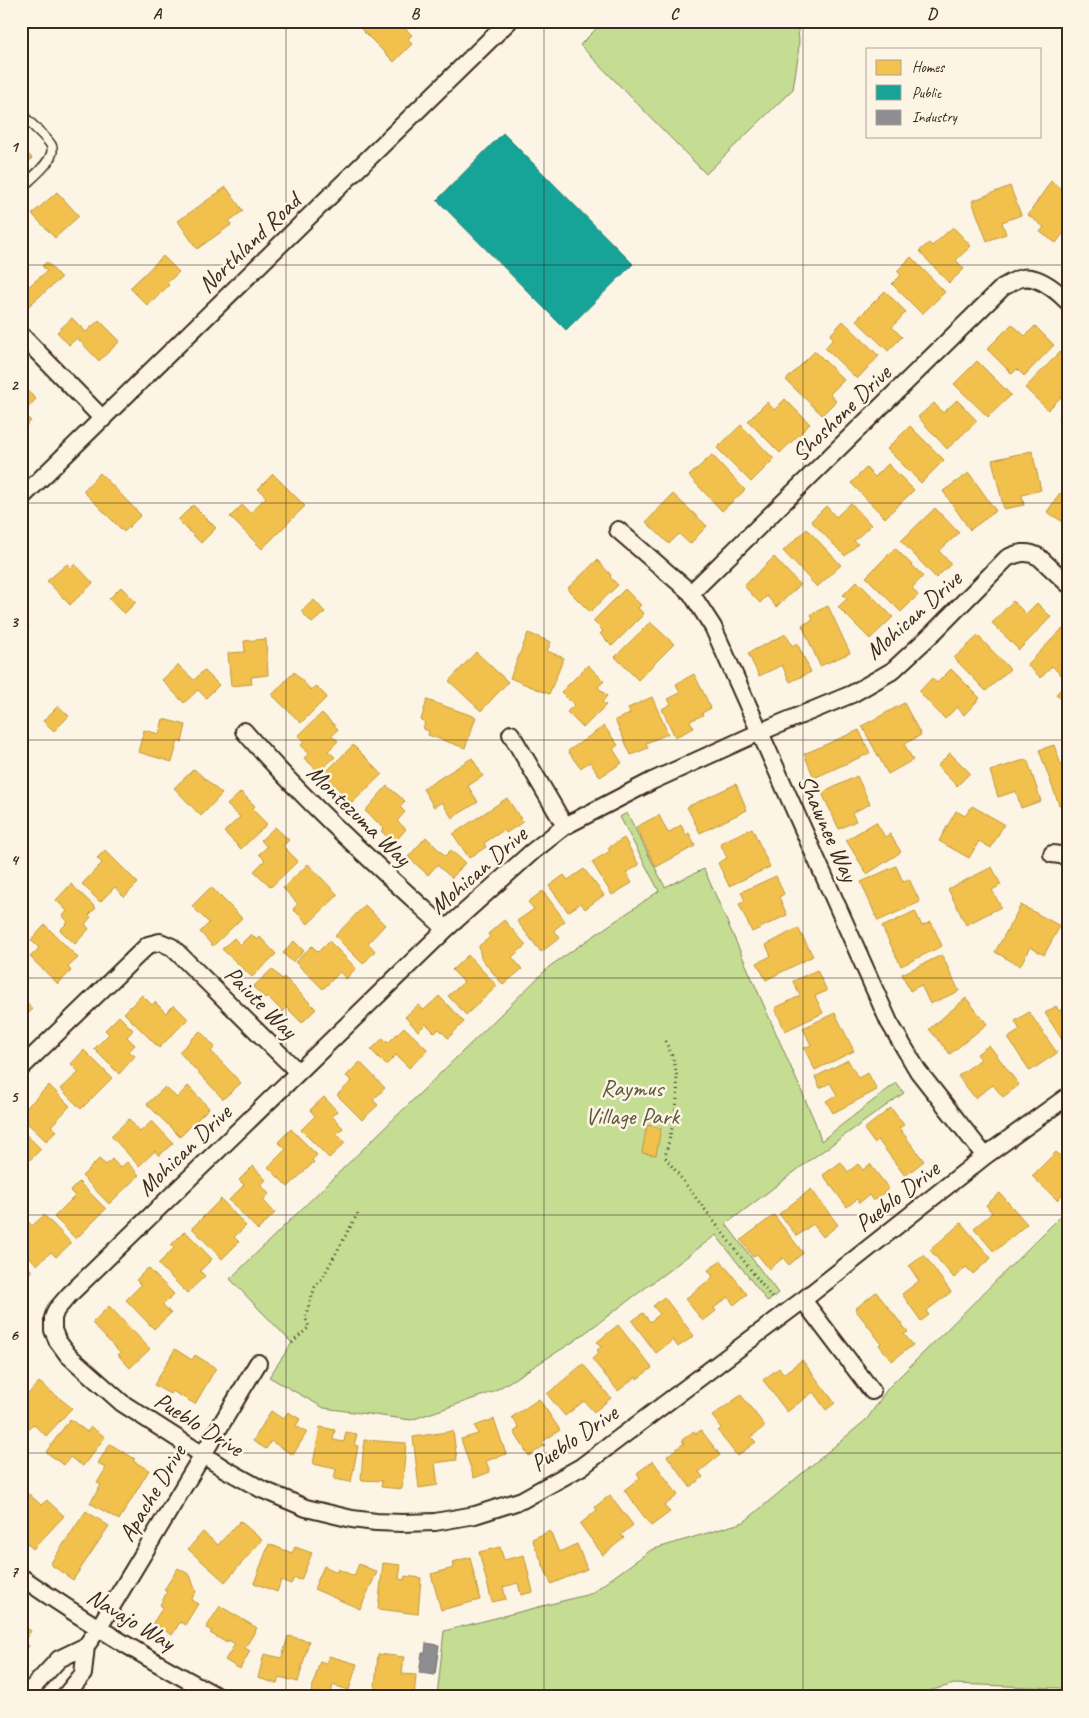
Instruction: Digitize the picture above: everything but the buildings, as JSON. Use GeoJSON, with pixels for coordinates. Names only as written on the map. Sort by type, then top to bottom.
{"type":"FeatureCollection","features":[{"type":"Feature","properties":{"kind":"street","name":"Northland Road"},"geometry":{"type":"LineString","coordinates":[[21,498],[509,21]]}},
{"type":"Feature","properties":{"kind":"street","name":"Shoshone Drive"},"geometry":{"type":"LineString","coordinates":[[691,593],[1004,287],[1020,278],[1039,280],[1068,302]]}},
{"type":"Feature","properties":{"kind":"street"},"geometry":{"type":"LineString","coordinates":[[21,335],[103,418]]}},
{"type":"Feature","properties":{"kind":"street","name":"Shawnee Way"},"geometry":{"type":"LineString","coordinates":[[618,530],[691,593],[713,627],[889,1022],[918,1071],[985,1156]]}},
{"type":"Feature","properties":{"kind":"street","name":"Mohican Drive"},"geometry":{"type":"LineString","coordinates":[[57,1340],[53,1330],[53,1318],[56,1310],[69,1295],[446,929],[532,852],[565,826],[652,781],[760,732],[852,694],[892,671],[934,632],[1007,558],[1019,553],[1028,553],[1039,557],[1068,584]]}},
{"type":"Feature","properties":{"kind":"street","name":"Montezuma Way"},"geometry":{"type":"LineString","coordinates":[[244,730],[278,770],[344,836],[446,929]]}},
{"type":"Feature","properties":{"kind":"street"},"geometry":{"type":"LineString","coordinates":[[511,734],[565,826]]}},
{"type":"Feature","properties":{"kind":"street","name":"Paiute Way"},"geometry":{"type":"LineString","coordinates":[[21,1068],[148,945],[160,942],[172,947],[298,1072]]}},
{"type":"Feature","properties":{"kind":"street","name":"Pueblo Drive"},"geometry":{"type":"LineString","coordinates":[[57,1340],[68,1355],[122,1403],[202,1455],[276,1497],[324,1513],[368,1521],[435,1522],[475,1514],[522,1500],[582,1467],[803,1300],[985,1156],[1068,1096]]}},
{"type":"Feature","properties":{"kind":"street"},"geometry":{"type":"LineString","coordinates":[[803,1300],[872,1391]]}},
{"type":"Feature","properties":{"kind":"street","name":"Apache Drive"},"geometry":{"type":"LineString","coordinates":[[24,1697],[59,1659],[86,1646],[98,1629],[258,1363]]}},
{"type":"Feature","properties":{"kind":"street","name":"Navajo Way"},"geometry":{"type":"LineString","coordinates":[[21,1577],[98,1629],[219,1697]]}},
{"type":"Feature","properties":{"kind":"street","name":"Apache Drive"},"geometry":{"type":"LineString","coordinates":[[64,1697],[83,1674],[86,1646]]}},
{"type":"Feature","properties":{"kind":"lane"},"geometry":{"type":"LineString","coordinates":[[21,114],[51,145],[53,152],[50,160],[21,188]]}},
{"type":"Feature","properties":{"kind":"path"},"geometry":{"type":"LineString","coordinates":[[665,1041],[672,1054],[679,1090],[665,1157],[772,1298]]}},
{"type":"Feature","properties":{"kind":"path"},"geometry":{"type":"LineString","coordinates":[[292,1343],[309,1327],[305,1317],[315,1287],[358,1213]]}},
{"type":"Feature","properties":{"kind":"green space"},"geometry":{"type":"Polygon","coordinates":[[[604,21],[797,21],[798,57],[793,89],[706,174],[580,45],[604,21]]]}},
{"type":"Feature","properties":{"kind":"green space","name":"Raymus Village Park"},"geometry":{"type":"Polygon","coordinates":[[[627,813],[665,887],[704,869],[815,1122],[821,1141],[896,1083],[904,1093],[810,1160],[726,1224],[778,1293],[768,1302],[716,1235],[573,1342],[493,1392],[411,1420],[324,1408],[269,1377],[292,1343],[230,1279],[550,966],[659,891],[620,817],[627,813]]]}},
{"type":"Feature","properties":{"kind":"green space"},"geometry":{"type":"Polygon","coordinates":[[[1065,1212],[1068,1214],[1068,1691],[1059,1688],[954,1684],[907,1697],[437,1697],[444,1631],[590,1594],[651,1550],[744,1522],[867,1419],[888,1388],[1065,1212]]]}}]}
